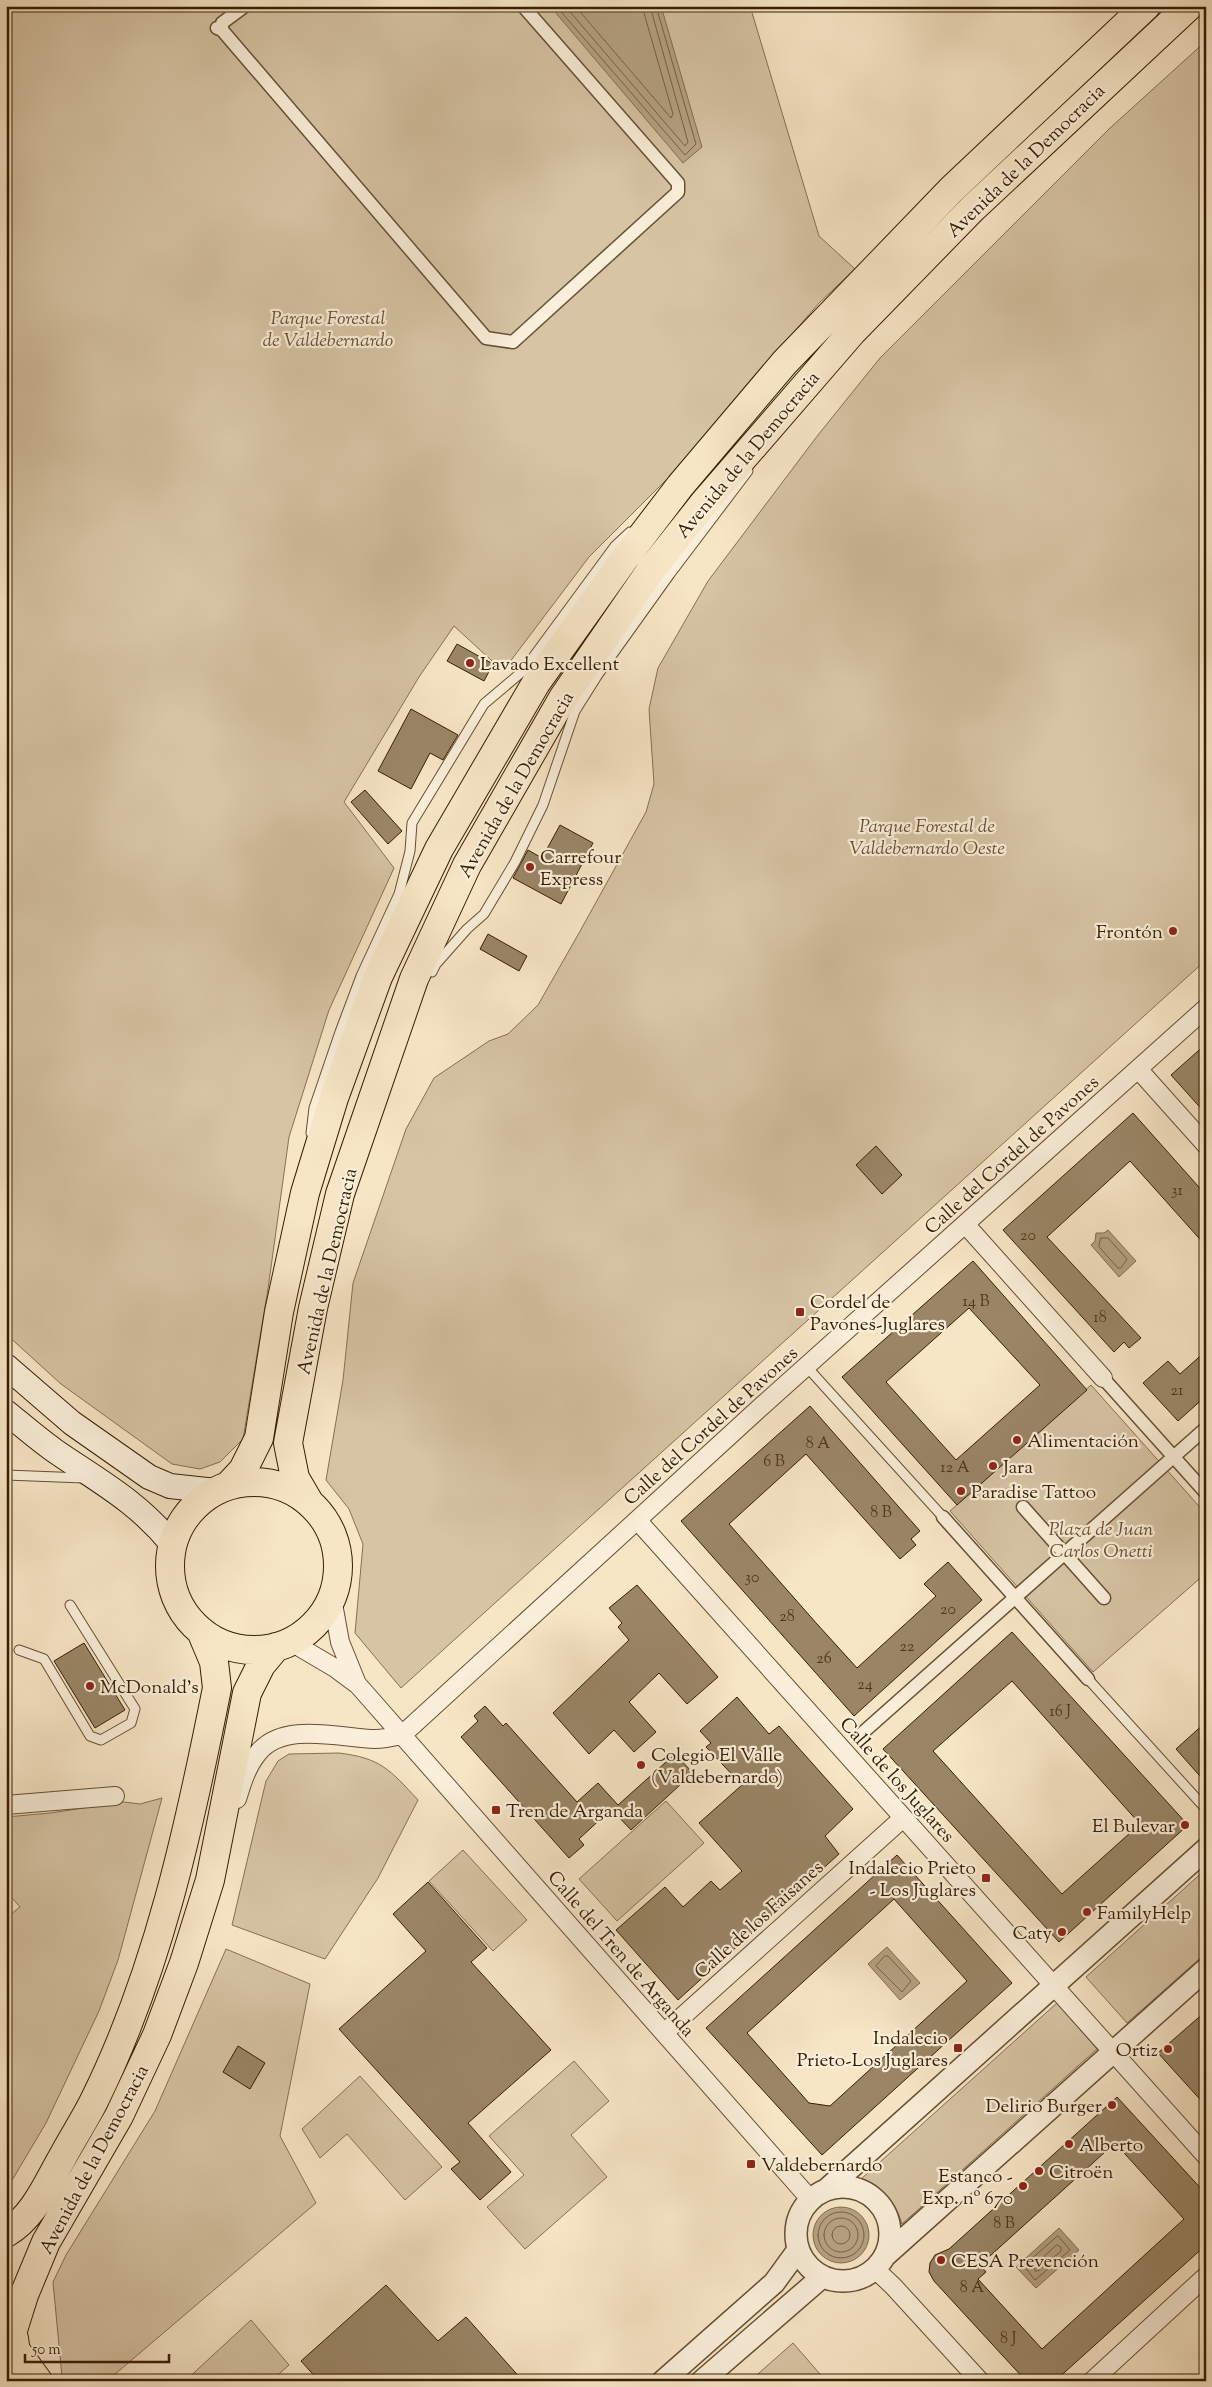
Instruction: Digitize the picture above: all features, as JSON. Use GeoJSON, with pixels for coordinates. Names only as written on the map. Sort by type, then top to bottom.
{"type":"FeatureCollection","features":[{"type":"Feature","properties":{"kind":"main road","name":"Avenida de la Democracia"},"geometry":{"type":"LineString","coordinates":[[223,1488],[243,1470],[259,1438],[279,1312],[306,1193],[334,1098],[378,977],[439,849],[536,683],[625,558],[680,486],[830,313],[952,189],[1146,6]]}},
{"type":"Feature","properties":{"kind":"main road","name":"Avenida de la Democracia"},"geometry":{"type":"LineString","coordinates":[[309,1502],[295,1478],[288,1443],[313,1308],[340,1194],[414,979],[467,865],[558,706],[651,570],[731,470],[852,332],[972,209],[1189,6]]}},
{"type":"Feature","properties":{"kind":"main road"},"geometry":{"type":"LineString","coordinates":[[6,1366],[72,1423],[149,1477],[170,1486],[223,1488],[257,1482],[271,1484],[285,1488],[309,1502],[326,1522],[336,1545],[338,1570],[332,1598],[316,1623],[284,1644],[262,1650],[236,1648],[212,1639],[201,1631],[185,1614],[174,1593],[170,1568],[172,1544],[187,1515],[206,1496],[223,1488]]}},
{"type":"Feature","properties":{"kind":"main road"},"geometry":{"type":"LineString","coordinates":[[6,1412],[54,1450],[138,1507],[172,1544]]}},
{"type":"Feature","properties":{"kind":"main road","name":"Avenida de la Democracia"},"geometry":{"type":"LineString","coordinates":[[6,2233],[19,2225],[34,2206],[94,2102],[128,2021],[154,1950],[178,1867],[217,1688],[214,1662],[201,1631]]}},
{"type":"Feature","properties":{"kind":"main road","name":"Avenida de la Democracia"},"geometry":{"type":"LineString","coordinates":[[14,2381],[12,2332],[24,2295],[46,2242],[119,2116],[157,2035],[184,1963],[210,1880],[247,1693],[261,1665],[284,1644]]}},
{"type":"Feature","properties":{"kind":"main road"},"geometry":{"type":"LineString","coordinates":[[12,2332],[38,2381]]}},
{"type":"Feature","properties":{"kind":"street"},"geometry":{"type":"LineString","coordinates":[[245,6],[222,23],[220,29],[486,338],[512,351]]}},
{"type":"Feature","properties":{"kind":"street"},"geometry":{"type":"LineString","coordinates":[[493,343],[512,342],[681,192],[678,183],[523,6]]}},
{"type":"Feature","properties":{"kind":"street","name":"Calle del Cordel de Pavones"},"geometry":{"type":"LineString","coordinates":[[402,1735],[806,1366],[1206,1008]]}},
{"type":"Feature","properties":{"kind":"street"},"geometry":{"type":"LineString","coordinates":[[1138,1069],[1206,1145]]}},
{"type":"Feature","properties":{"kind":"street"},"geometry":{"type":"LineString","coordinates":[[965,1224],[1206,1493]]}},
{"type":"Feature","properties":{"kind":"street"},"geometry":{"type":"LineString","coordinates":[[859,1736],[1014,1596],[1206,1428]]}},
{"type":"Feature","properties":{"kind":"street"},"geometry":{"type":"LineString","coordinates":[[1023,1507],[1104,1598]]}},
{"type":"Feature","properties":{"kind":"street"},"geometry":{"type":"LineString","coordinates":[[943,1517],[1088,1679]]}},
{"type":"Feature","properties":{"kind":"street","name":"Calle de los Juglares"},"geometry":{"type":"LineString","coordinates":[[638,1521],[1206,2156]]}},
{"type":"Feature","properties":{"kind":"street","name":"Calle del Tren de Arganda"},"geometry":{"type":"LineString","coordinates":[[332,1598],[340,1642],[358,1685]]}},
{"type":"Feature","properties":{"kind":"street","name":"Calle del Tren de Arganda"},"geometry":{"type":"LineString","coordinates":[[284,1644],[335,1668],[358,1685],[664,2032],[818,2194]]}},
{"type":"Feature","properties":{"kind":"street"},"geometry":{"type":"LineString","coordinates":[[210,1880],[243,1780],[258,1754],[265,1746],[273,1740],[301,1734],[378,1739],[402,1735]]}},
{"type":"Feature","properties":{"kind":"street"},"geometry":{"type":"LineString","coordinates":[[6,1805],[115,1796]]}},
{"type":"Feature","properties":{"kind":"street","name":"Calle de los Faisanes"},"geometry":{"type":"LineString","coordinates":[[664,2032],[903,1818]]}},
{"type":"Feature","properties":{"kind":"street"},"geometry":{"type":"LineString","coordinates":[[1206,1849],[803,2208],[796,2228],[798,2250],[808,2266],[822,2277],[833,2281],[855,2280],[880,2262],[1206,1969]]}},
{"type":"Feature","properties":{"kind":"street"},"geometry":{"type":"LineString","coordinates":[[818,2194],[838,2187],[863,2191],[882,2207],[890,2230],[880,2262],[893,2286],[980,2381]]}},
{"type":"Feature","properties":{"kind":"street"},"geometry":{"type":"LineString","coordinates":[[663,2381],[774,2282],[798,2250]]}},
{"type":"Feature","properties":{"kind":"street"},"geometry":{"type":"LineString","coordinates":[[1092,2381],[1206,2276]]}},
{"type":"Feature","properties":{"kind":"street"},"geometry":{"type":"LineString","coordinates":[[702,2381],[822,2277]]}},
{"type":"Feature","properties":{"kind":"lane"},"geometry":{"type":"LineString","coordinates":[[427,982],[436,964],[484,914],[515,862],[543,805],[575,711],[670,574],[756,460],[810,379]]}},
{"type":"Feature","properties":{"kind":"lane"},"geometry":{"type":"LineString","coordinates":[[306,1193],[314,1108],[361,976],[399,894],[410,851],[412,823],[484,704],[523,671],[614,546],[680,486]]}},
{"type":"Feature","properties":{"kind":"lane"},"geometry":{"type":"LineString","coordinates":[[340,1194],[377,1111],[407,1031]]}},
{"type":"Feature","properties":{"kind":"lane"},"geometry":{"type":"LineString","coordinates":[[806,1366],[943,1517]]}},
{"type":"Feature","properties":{"kind":"lane"},"geometry":{"type":"LineString","coordinates":[[6,1475],[97,1479]]}},
{"type":"Feature","properties":{"kind":"lane"},"geometry":{"type":"LineString","coordinates":[[19,1650],[44,1659],[90,1736],[101,1740],[131,1723],[135,1710],[70,1605]]}},
{"type":"Feature","properties":{"kind":"lane"},"geometry":{"type":"LineString","coordinates":[[1088,1679],[1206,1809]]}},
{"type":"Feature","properties":{"kind":"green space","name":"Parque Forestal de Valdebernardo"},"geometry":{"type":"Polygon","coordinates":[[[6,6],[750,6],[819,236],[855,269],[819,303],[669,477],[589,557],[503,671],[454,626],[419,677],[344,802],[394,868],[329,1010],[289,1137],[268,1289],[243,1439],[220,1462],[200,1469],[172,1464],[61,1384],[6,1334],[6,6]]]}},
{"type":"Feature","properties":{"kind":"green space","name":"Parque Forestal de Valdebernardo Oeste"},"geometry":{"type":"Polygon","coordinates":[[[1206,41],[1206,960],[401,1688],[355,1633],[363,1544],[349,1509],[326,1480],[343,1380],[353,1283],[406,1129],[434,1078],[489,1041],[508,1034],[538,1005],[646,812],[654,784],[649,709],[658,668],[708,581],[818,435],[880,358],[1109,129],[1206,41]]]}},
{"type":"Feature","properties":{"kind":"green space","name":"Plaza de Juan Carlos Onetti"},"geometry":{"type":"Polygon","coordinates":[[[1091,1385],[1206,1514],[1206,1573],[1093,1672],[950,1511],[1091,1385]]]}},
{"type":"Feature","properties":{"kind":"green space"},"geometry":{"type":"Polygon","coordinates":[[[339,1753],[365,1758],[384,1767],[418,1800],[378,1878],[325,1959],[232,1925],[266,1781],[278,1761],[289,1754],[339,1753]]]}},
{"type":"Feature","properties":{"kind":"green space"},"geometry":{"type":"Polygon","coordinates":[[[162,1798],[118,1960],[99,2011],[46,2123],[11,2182],[10,2200],[6,2205],[6,1918],[20,1907],[6,1891],[6,1817],[50,1813],[124,1802],[140,1804],[162,1798]]]}},
{"type":"Feature","properties":{"kind":"green space"},"geometry":{"type":"Polygon","coordinates":[[[666,1801],[704,1843],[617,1921],[579,1879],[666,1801]]]}},
{"type":"Feature","properties":{"kind":"green space"},"geometry":{"type":"Polygon","coordinates":[[[463,1850],[527,1920],[493,1951],[429,1881],[463,1850]]]}},
{"type":"Feature","properties":{"kind":"green space"},"geometry":{"type":"Polygon","coordinates":[[[1206,1869],[1206,1953],[1127,2023],[1086,1977],[1206,1869]]]}},
{"type":"Feature","properties":{"kind":"green space"},"geometry":{"type":"Polygon","coordinates":[[[226,1949],[310,1984],[280,2136],[316,2203],[107,2381],[67,2381],[62,2377],[53,2282],[66,2255],[155,2111],[226,1949]]]}},
{"type":"Feature","properties":{"kind":"green space"},"geometry":{"type":"Polygon","coordinates":[[[1057,2003],[1097,2049],[902,2224],[896,2209],[888,2197],[876,2187],[861,2179],[1057,2003]]]}},
{"type":"Feature","properties":{"kind":"green space"},"geometry":{"type":"Polygon","coordinates":[[[574,2061],[609,2101],[571,2135],[607,2177],[525,2249],[487,2207],[524,2175],[489,2136],[574,2061]]]}},
{"type":"Feature","properties":{"kind":"green space"},"geometry":{"type":"Polygon","coordinates":[[[360,2076],[442,2167],[405,2200],[347,2134],[320,2158],[302,2129],[360,2076]]]}},
{"type":"Feature","properties":{"kind":"green space"},"geometry":{"type":"Polygon","coordinates":[[[251,2320],[289,2365],[271,2381],[185,2381],[251,2320]]]}},
{"type":"Feature","properties":{"kind":"green space"},"geometry":{"type":"Polygon","coordinates":[[[793,2343],[826,2381],[750,2381],[793,2343]]]}},
{"type":"Feature","properties":{"kind":"water"},"geometry":{"type":"Polygon","coordinates":[[[550,6],[661,6],[702,147],[683,163],[550,6]]]}},
{"type":"Feature","properties":{"kind":"water"},"geometry":{"type":"Polygon","coordinates":[[[1108,1230],[1136,1261],[1119,1277],[1091,1245],[1095,1241],[1096,1233],[1104,1233],[1108,1230]]]}},
{"type":"Feature","properties":{"kind":"water"},"geometry":{"type":"Polygon","coordinates":[[[887,1947],[920,1983],[900,2000],[868,1964],[887,1947]]]}},
{"type":"Feature","properties":{"kind":"water"},"geometry":{"type":"Polygon","coordinates":[[[841,2207],[852,2209],[861,2215],[867,2224],[869,2235],[867,2246],[861,2255],[852,2261],[841,2263],[830,2261],[821,2255],[815,2246],[813,2235],[815,2224],[821,2215],[830,2209],[841,2207]]]}},
{"type":"Feature","properties":{"kind":"water"},"geometry":{"type":"Polygon","coordinates":[[[1059,2228],[1079,2250],[1036,2288],[1016,2267],[1059,2228]]]}},
{"type":"Feature","properties":{"kind":"building","name":"Lavado Excellent"},"geometry":{"type":"Polygon","coordinates":[[[457,644],[493,664],[484,681],[447,661],[457,644]]]}},
{"type":"Feature","properties":{"kind":"building"},"geometry":{"type":"Polygon","coordinates":[[[411,709],[458,735],[443,760],[430,753],[411,789],[378,771],[411,709]]]}},
{"type":"Feature","properties":{"kind":"building"},"geometry":{"type":"Polygon","coordinates":[[[365,790],[402,831],[388,844],[351,802],[365,790]]]}},
{"type":"Feature","properties":{"kind":"building"},"geometry":{"type":"Polygon","coordinates":[[[560,825],[593,843],[561,904],[513,878],[528,850],[542,858],[560,825]]]}},
{"type":"Feature","properties":{"kind":"building"},"geometry":{"type":"Polygon","coordinates":[[[488,934],[527,956],[519,971],[480,949],[488,934]]]}},
{"type":"Feature","properties":{"kind":"building"},"geometry":{"type":"Polygon","coordinates":[[[1206,1044],[1206,1114],[1171,1075],[1206,1044]]]}},
{"type":"Feature","properties":{"kind":"building"},"geometry":{"type":"Polygon","coordinates":[[[1133,1113],[1206,1195],[1206,1246],[1130,1161],[1047,1237],[1141,1338],[1129,1348],[1124,1342],[1114,1352],[1003,1230],[1133,1113]]]}},
{"type":"Feature","properties":{"kind":"building"},"geometry":{"type":"Polygon","coordinates":[[[876,1146],[902,1175],[882,1194],[856,1165],[876,1146]]]}},
{"type":"Feature","properties":{"kind":"building"},"geometry":{"type":"Polygon","coordinates":[[[973,1261],[1087,1390],[957,1505],[842,1377],[973,1261]],[[969,1308],[886,1382],[956,1460],[1040,1385],[969,1308]]]}},
{"type":"Feature","properties":{"kind":"building"},"geometry":{"type":"Polygon","coordinates":[[[1206,1351],[1206,1396],[1178,1421],[1143,1383],[1168,1361],[1180,1374],[1206,1351]]]}},
{"type":"Feature","properties":{"kind":"building"},"geometry":{"type":"Polygon","coordinates":[[[810,1406],[920,1531],[911,1539],[916,1545],[900,1559],[806,1454],[729,1524],[817,1624],[857,1668],[936,1596],[924,1584],[948,1562],[982,1600],[854,1716],[681,1521],[810,1406]]]}},
{"type":"Feature","properties":{"kind":"building"},"geometry":{"type":"Polygon","coordinates":[[[637,1585],[718,1677],[687,1704],[659,1673],[629,1702],[656,1732],[634,1752],[614,1730],[589,1754],[553,1713],[629,1640],[618,1627],[622,1623],[609,1608],[637,1585]]]}},
{"type":"Feature","properties":{"kind":"building"},"geometry":{"type":"Polygon","coordinates":[[[1012,1632],[1188,1825],[1059,1942],[883,1749],[1012,1632]],[[1012,1681],[933,1751],[1062,1894],[1140,1824],[1012,1681]]]}},
{"type":"Feature","properties":{"kind":"building","name":"McDonald's"},"geometry":{"type":"Polygon","coordinates":[[[84,1643],[125,1710],[95,1728],[54,1661],[84,1643]]]}},
{"type":"Feature","properties":{"kind":"building"},"geometry":{"type":"Polygon","coordinates":[[[737,1697],[769,1734],[779,1726],[853,1809],[825,1836],[839,1854],[678,2000],[616,1930],[665,1887],[683,1907],[711,1881],[720,1890],[742,1871],[699,1823],[742,1785],[706,1747],[711,1743],[700,1731],[737,1697]]]}},
{"type":"Feature","properties":{"kind":"building"},"geometry":{"type":"Polygon","coordinates":[[[485,1706],[503,1726],[506,1723],[577,1802],[598,1783],[618,1805],[675,1754],[693,1773],[631,1830],[615,1813],[610,1818],[606,1814],[579,1839],[584,1845],[569,1858],[461,1737],[478,1721],[474,1716],[485,1706]]]}},
{"type":"Feature","properties":{"kind":"building"},"geometry":{"type":"Polygon","coordinates":[[[1206,1722],[1206,1783],[1176,1749],[1206,1722]]]}},
{"type":"Feature","properties":{"kind":"building"},"geometry":{"type":"Polygon","coordinates":[[[897,1855],[1012,1983],[822,2155],[706,2028],[897,1855]],[[894,1899],[747,2033],[809,2103],[830,2106],[967,1981],[894,1899]]]}},
{"type":"Feature","properties":{"kind":"building"},"geometry":{"type":"Polygon","coordinates":[[[428,1882],[487,1948],[471,1962],[551,2050],[468,2123],[511,2172],[480,2200],[451,2169],[460,2162],[339,2029],[426,1951],[393,1914],[428,1882]]]}},
{"type":"Feature","properties":{"kind":"building"},"geometry":{"type":"Polygon","coordinates":[[[1206,2011],[1206,2106],[1158,2053],[1206,2011]]]}},
{"type":"Feature","properties":{"kind":"building"},"geometry":{"type":"Polygon","coordinates":[[[238,2046],[265,2063],[250,2089],[223,2072],[238,2046]]]}},
{"type":"Feature","properties":{"kind":"building"},"geometry":{"type":"Polygon","coordinates":[[[1117,2097],[1206,2194],[1206,2245],[1055,2381],[1026,2381],[934,2281],[929,2272],[930,2263],[935,2255],[949,2249],[1117,2097]],[[1115,2143],[980,2265],[986,2272],[978,2279],[1042,2349],[1184,2219],[1115,2143]]]}},
{"type":"Feature","properties":{"kind":"building"},"geometry":{"type":"Polygon","coordinates":[[[386,2285],[438,2341],[466,2317],[523,2381],[319,2381],[301,2361],[386,2285]]]}},
{"type":"Feature","properties":{"kind":"place","name":"Lavado Excellent"},"geometry":{"type":"Point","coordinates":[470,663]}},
{"type":"Feature","properties":{"kind":"place","name":"Carrefour Express"},"geometry":{"type":"Point","coordinates":[530,867]}},
{"type":"Feature","properties":{"kind":"place","name":"Frontón"},"geometry":{"type":"Point","coordinates":[1173,931]}},
{"type":"Feature","properties":{"kind":"place","name":"Cordel de Pavones-Juglares"},"geometry":{"type":"Point","coordinates":[800,1312]}},
{"type":"Feature","properties":{"kind":"place","name":"Alimentación"},"geometry":{"type":"Point","coordinates":[1017,1440]}},
{"type":"Feature","properties":{"kind":"place","name":"Jara"},"geometry":{"type":"Point","coordinates":[993,1466]}},
{"type":"Feature","properties":{"kind":"place","name":"Paradise Tattoo"},"geometry":{"type":"Point","coordinates":[961,1491]}},
{"type":"Feature","properties":{"kind":"place","name":"McDonald's"},"geometry":{"type":"Point","coordinates":[90,1686]}},
{"type":"Feature","properties":{"kind":"place","name":"Colegio El Valle (Valdebernardo)"},"geometry":{"type":"Point","coordinates":[641,1765]}},
{"type":"Feature","properties":{"kind":"place","name":"Tren de Arganda"},"geometry":{"type":"Point","coordinates":[496,1810]}},
{"type":"Feature","properties":{"kind":"place","name":"El Bulevar"},"geometry":{"type":"Point","coordinates":[1185,1825]}},
{"type":"Feature","properties":{"kind":"place","name":"Indalecio Prieto - Los Juglares"},"geometry":{"type":"Point","coordinates":[986,1878]}},
{"type":"Feature","properties":{"kind":"place","name":"FamilyHelp"},"geometry":{"type":"Point","coordinates":[1087,1912]}},
{"type":"Feature","properties":{"kind":"place","name":"Caty"},"geometry":{"type":"Point","coordinates":[1062,1932]}},
{"type":"Feature","properties":{"kind":"place","name":"Indalecio Prieto-Los Juglares"},"geometry":{"type":"Point","coordinates":[958,2048]}},
{"type":"Feature","properties":{"kind":"place","name":"Ortiz"},"geometry":{"type":"Point","coordinates":[1168,2049]}},
{"type":"Feature","properties":{"kind":"place","name":"Delirio Burger"},"geometry":{"type":"Point","coordinates":[1112,2105]}},
{"type":"Feature","properties":{"kind":"place","name":"Alberto"},"geometry":{"type":"Point","coordinates":[1069,2144]}},
{"type":"Feature","properties":{"kind":"place","name":"Valdebernardo"},"geometry":{"type":"Point","coordinates":[751,2164]}},
{"type":"Feature","properties":{"kind":"place","name":"Citroën"},"geometry":{"type":"Point","coordinates":[1039,2171]}},
{"type":"Feature","properties":{"kind":"place","name":"Estanco - Exp. nº 670"},"geometry":{"type":"Point","coordinates":[1023,2186]}},
{"type":"Feature","properties":{"kind":"place","name":"CESA Prevención"},"geometry":{"type":"Point","coordinates":[941,2260]}}]}
